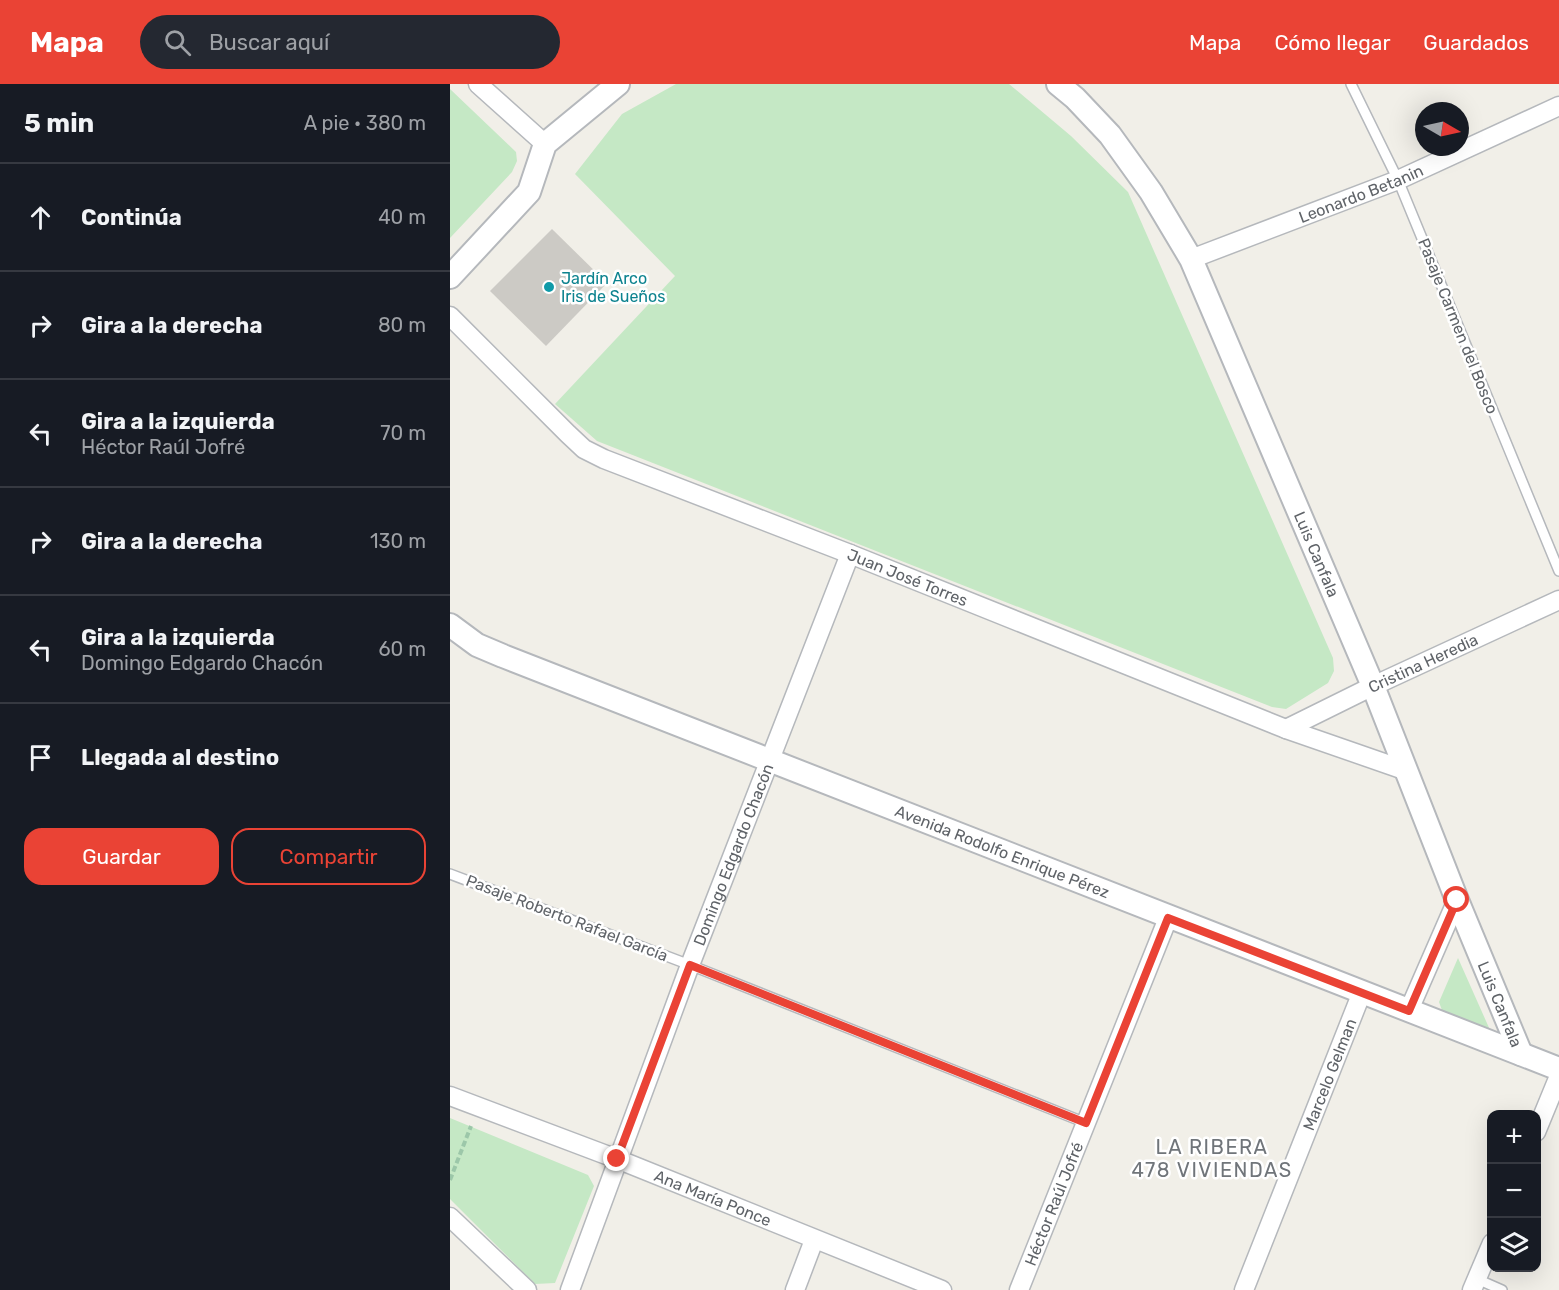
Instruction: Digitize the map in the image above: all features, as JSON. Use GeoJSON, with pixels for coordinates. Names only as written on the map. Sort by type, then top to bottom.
{"type":"FeatureCollection","features":[{"type":"Feature","properties":{"kind":"street"},"geometry":{"type":"LineString","coordinates":[[478,84],[545,144]]}},
{"type":"Feature","properties":{"kind":"street"},"geometry":{"type":"LineString","coordinates":[[450,277],[529,192],[545,144],[618,84]]}},
{"type":"Feature","properties":{"kind":"street","name":"Luis Canfala"},"geometry":{"type":"LineString","coordinates":[[1058,84],[1075,98],[1110,135],[1151,192],[1191,259],[1373,686],[1457,900],[1521,1054]]}},
{"type":"Feature","properties":{"kind":"street","name":"Leonardo Betanin"},"geometry":{"type":"LineString","coordinates":[[1191,259],[1398,180],[1559,106]]}},
{"type":"Feature","properties":{"kind":"street","name":"Juan José Torres"},"geometry":{"type":"LineString","coordinates":[[450,316],[584,449],[604,459],[850,554],[1286,729],[1407,771]]}},
{"type":"Feature","properties":{"kind":"street","name":"Domingo Edgardo Chacón"},"geometry":{"type":"LineString","coordinates":[[570,1290],[690,965],[850,554]]}},
{"type":"Feature","properties":{"kind":"street","name":"Cristina Heredia"},"geometry":{"type":"LineString","coordinates":[[1286,729],[1559,600]]}},
{"type":"Feature","properties":{"kind":"street","name":"Avenida Rodolfo Enrique Pérez"},"geometry":{"type":"LineString","coordinates":[[450,625],[477,645],[503,656],[1559,1069]]}},
{"type":"Feature","properties":{"kind":"street"},"geometry":{"type":"LineString","coordinates":[[1409,1011],[1457,900]]}},
{"type":"Feature","properties":{"kind":"street","name":"Héctor Raúl Jofré"},"geometry":{"type":"LineString","coordinates":[[1019,1290],[1168,918]]}},
{"type":"Feature","properties":{"kind":"street","name":"Marcelo Gelman"},"geometry":{"type":"LineString","coordinates":[[1244,1290],[1362,992]]}},
{"type":"Feature","properties":{"kind":"street"},"geometry":{"type":"LineString","coordinates":[[1541,1120],[1559,1076]]}},
{"type":"Feature","properties":{"kind":"street","name":"Ana María Ponce"},"geometry":{"type":"LineString","coordinates":[[450,1096],[617,1159],[942,1290]]}},
{"type":"Feature","properties":{"kind":"street"},"geometry":{"type":"LineString","coordinates":[[450,1217],[527,1290]]}},
{"type":"Feature","properties":{"kind":"street"},"geometry":{"type":"LineString","coordinates":[[795,1290],[814,1240]]}},
{"type":"Feature","properties":{"kind":"street"},"geometry":{"type":"LineString","coordinates":[[1474,1285],[1487,1253]]}},
{"type":"Feature","properties":{"kind":"lane","name":"Pasaje Carmen del Bosco"},"geometry":{"type":"LineString","coordinates":[[1351,84],[1398,180],[1559,571]]}},
{"type":"Feature","properties":{"kind":"lane","name":"Pasaje Roberto Rafael García"},"geometry":{"type":"LineString","coordinates":[[450,873],[690,965],[1086,1123]]}},
{"type":"Feature","properties":{"kind":"lane"},"geometry":{"type":"LineString","coordinates":[[1474,1285],[1502,1290]]}},
{"type":"Feature","properties":{"kind":"path"},"geometry":{"type":"LineString","coordinates":[[450,1180],[471,1126]]}},
{"type":"Feature","properties":{"kind":"green space"},"geometry":{"type":"Polygon","coordinates":[[[676,84],[1009,84],[1071,136],[1128,192],[1333,658],[1334,671],[1328,683],[1286,709],[1272,707],[597,441],[555,404],[675,276],[575,174],[622,114],[676,84]]]}},
{"type":"Feature","properties":{"kind":"green space"},"geometry":{"type":"Polygon","coordinates":[[[450,89],[516,152],[517,161],[512,172],[450,238],[450,89]]]}},
{"type":"Feature","properties":{"kind":"green space"},"geometry":{"type":"Polygon","coordinates":[[[1458,958],[1490,1030],[1443,1013],[1439,1002],[1458,958]]]}},
{"type":"Feature","properties":{"kind":"green space"},"geometry":{"type":"Polygon","coordinates":[[[450,1118],[588,1175],[594,1186],[555,1283],[535,1284],[450,1199],[450,1118]]]}},
{"type":"Feature","properties":{"kind":"building","name":"Jardín Arco Iris de Sueños"},"geometry":{"type":"Polygon","coordinates":[[[552,229],[607,283],[546,346],[490,291],[552,229]]]}},
{"type":"Feature","properties":{"kind":"place","name":"Jardín Arco Iris de Sueños"},"geometry":{"type":"Point","coordinates":[549,287]}},
{"type":"Feature","properties":{"kind":"district","name":"LA RIBERA 478 VIVIENDAS"},"geometry":{"type":"Point","coordinates":[1212,1158]}},
{"type":"Feature","properties":{"kind":"route"},"geometry":{"type":"LineString","coordinates":[[617,1159],[690,965],[1086,1123],[1168,918],[1409,1011],[1457,900]]}}]}
